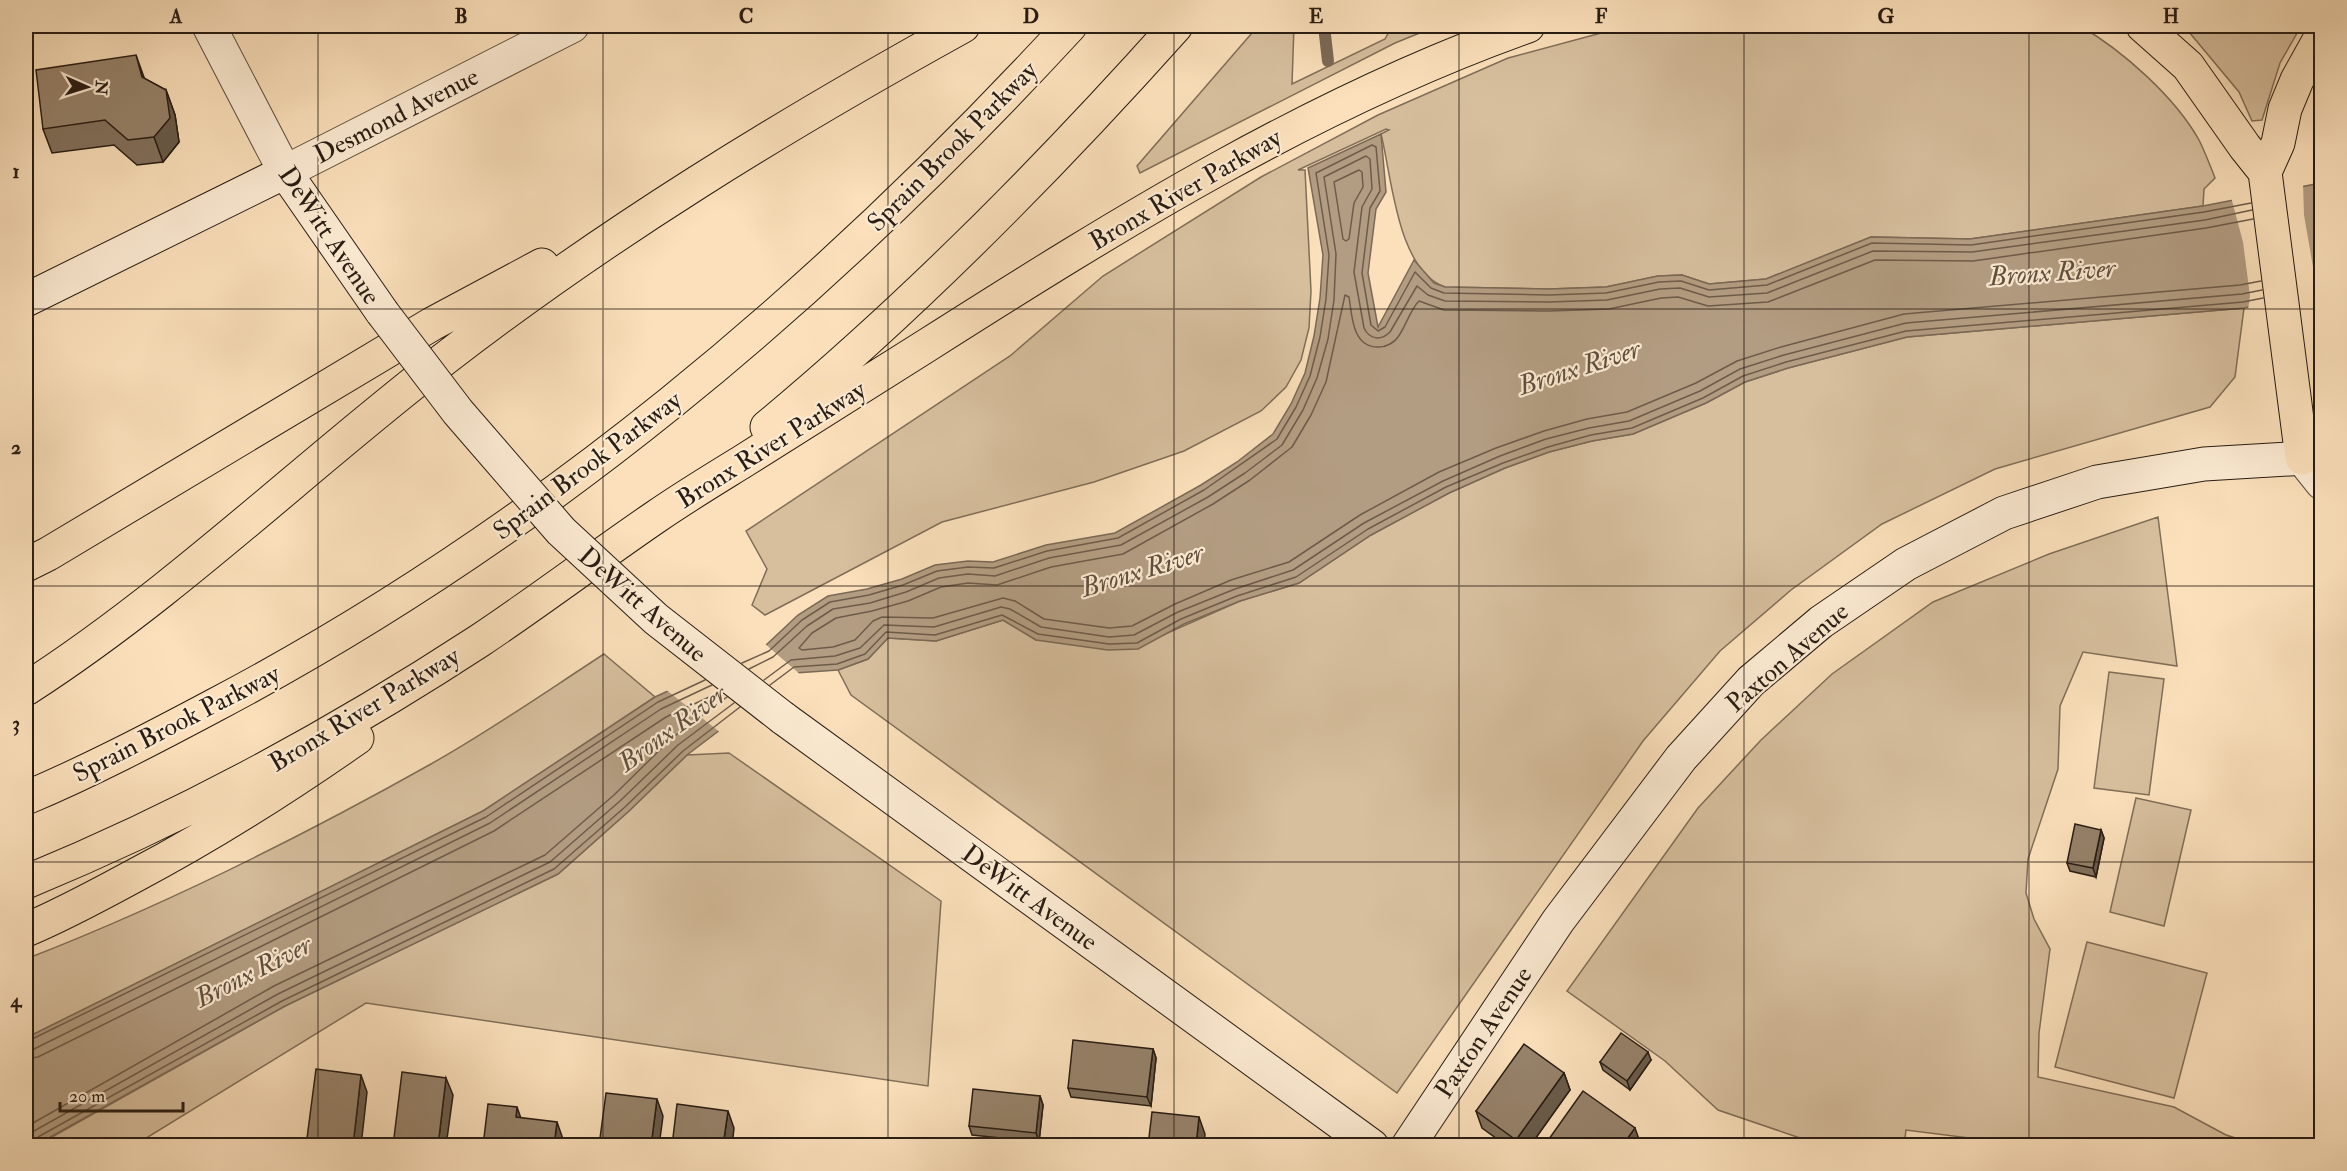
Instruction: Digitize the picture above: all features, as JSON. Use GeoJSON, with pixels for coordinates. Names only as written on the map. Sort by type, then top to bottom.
{"type":"FeatureCollection","features":[{"type":"Feature","properties":{"kind":"highway"},"geometry":{"type":"LineString","coordinates":[[26,689],[79,654],[155,596],[380,409],[569,267],[820,105],[963,26]]}},
{"type":"Feature","properties":{"kind":"highway","name":"Sprain Brook Parkway"},"geometry":{"type":"LineString","coordinates":[[26,798],[173,727],[304,657],[431,578],[562,486],[672,403],[784,308],[896,206],[1002,99],[1070,26]]}},
{"type":"Feature","properties":{"kind":"highway"},"geometry":{"type":"LineString","coordinates":[[658,515],[773,422],[900,308],[1045,166],[1176,26]]}},
{"type":"Feature","properties":{"kind":"highway","name":"Bronx River Parkway"},"geometry":{"type":"LineString","coordinates":[[26,882],[140,832],[280,760],[410,684],[538,602],[658,515],[1009,293],[1172,194],[1298,125],[1442,60],[1528,26]]}},
{"type":"Feature","properties":{"kind":"highway"},"geometry":{"type":"LineString","coordinates":[[2143,26],[2188,66],[2265,172]]}},
{"type":"Feature","properties":{"kind":"highway"},"geometry":{"type":"LineString","coordinates":[[2312,457],[2283,316],[2265,172],[2277,143],[2285,109],[2297,80],[2322,35]]}},
{"type":"Feature","properties":{"kind":"highway"},"geometry":{"type":"LineString","coordinates":[[26,565],[432,324],[695,184]]}},
{"type":"Feature","properties":{"kind":"highway"},"geometry":{"type":"LineString","coordinates":[[26,930],[50,920],[156,864],[294,782],[388,716],[538,602]]}},
{"type":"Feature","properties":{"kind":"street","name":"DeWitt Avenue"},"geometry":{"type":"LineString","coordinates":[[208,26],[285,172],[382,312],[458,412],[561,531],[656,619],[783,718],[1372,1146]]}},
{"type":"Feature","properties":{"kind":"street","name":"Desmond Avenue"},"geometry":{"type":"LineString","coordinates":[[26,300],[572,26]]}},
{"type":"Feature","properties":{"kind":"street"},"geometry":{"type":"LineString","coordinates":[[2312,457],[2322,483]]}},
{"type":"Feature","properties":{"kind":"street","name":"Paxton Avenue"},"geometry":{"type":"LineString","coordinates":[[1408,1146],[1558,921],[1681,758],[1751,681],[1821,622],[1906,564],[2004,513],[2097,482],[2204,464],[2312,457]]}},
{"type":"Feature","properties":{"kind":"shaded area"},"geometry":{"type":"Polygon","coordinates":[[[1258,26],[1294,26],[1292,84],[1385,39],[1392,26],[1437,26],[1395,43],[1140,173],[1137,166],[1258,26]]]}},
{"type":"Feature","properties":{"kind":"shaded area"},"geometry":{"type":"Polygon","coordinates":[[[1627,26],[2080,26],[2130,61],[2162,91],[2199,140],[2215,178],[2204,189],[2203,206],[1970,239],[1871,237],[1766,279],[1709,284],[1682,275],[1658,276],[1606,287],[1549,289],[1445,287],[1429,277],[1416,262],[1407,242],[1393,197],[1381,134],[1389,130],[1386,129],[1298,170],[1305,170],[1311,291],[1309,328],[1301,360],[1286,387],[1261,411],[1184,451],[1094,482],[942,522],[765,615],[752,605],[767,569],[746,531],[1010,356],[1103,276],[1261,177],[1378,115],[1508,58],[1627,26]]]}},
{"type":"Feature","properties":{"kind":"shaded area"},"geometry":{"type":"Polygon","coordinates":[[[2184,26],[2301,26],[2280,63],[2262,120],[2252,121],[2239,92],[2184,26]]]}},
{"type":"Feature","properties":{"kind":"shaded area"},"geometry":{"type":"Polygon","coordinates":[[[2244,308],[2235,377],[2210,407],[1995,469],[1882,524],[1791,590],[1720,651],[1643,741],[1397,1093],[851,695],[838,670],[868,659],[888,638],[936,641],[1003,620],[1036,640],[1163,635],[1240,601],[1299,583],[1371,535],[1449,493],[1505,468],[1549,452],[1633,434],[1706,403],[1745,382],[1788,368],[1907,337],[2244,308]]]}},
{"type":"Feature","properties":{"kind":"shaded area"},"geometry":{"type":"Polygon","coordinates":[[[2158,517],[2177,666],[2083,652],[2060,706],[2058,769],[2028,859],[2026,893],[2034,919],[2050,949],[2039,1033],[2038,1077],[2174,1107],[2226,1135],[2258,1145],[2033,1146],[1906,1130],[1904,1145],[1835,1145],[1803,1139],[1718,1110],[1665,1061],[1567,991],[1698,808],[1761,740],[1832,674],[1933,602],[2049,554],[2158,517]]]}},
{"type":"Feature","properties":{"kind":"shaded area"},"geometry":{"type":"Polygon","coordinates":[[[604,654],[655,697],[483,811],[26,1038],[26,959],[181,893],[332,818],[453,751],[604,654]]]}},
{"type":"Feature","properties":{"kind":"shaded area"},"geometry":{"type":"Polygon","coordinates":[[[2109,672],[2164,679],[2149,795],[2094,788],[2109,672]]]}},
{"type":"Feature","properties":{"kind":"shaded area"},"geometry":{"type":"Polygon","coordinates":[[[729,753],[941,901],[928,1086],[366,1003],[135,1145],[36,1146],[285,1006],[558,874],[629,811],[687,755],[729,753]]]}},
{"type":"Feature","properties":{"kind":"shaded area"},"geometry":{"type":"Polygon","coordinates":[[[2136,798],[2191,810],[2164,926],[2110,912],[2136,798]]]}},
{"type":"Feature","properties":{"kind":"shaded area"},"geometry":{"type":"Polygon","coordinates":[[[2087,942],[2207,973],[2174,1098],[2055,1067],[2087,942]]]}},
{"type":"Feature","properties":{"kind":"water","name":"Bronx River"},"geometry":{"type":"Polygon","coordinates":[[[1381,134],[1386,192],[1376,209],[1368,273],[1378,327],[1414,260],[1434,283],[1445,287],[1549,289],[1606,287],[1658,276],[1682,275],[1709,284],[1766,279],[1871,237],[1970,239],[2203,206],[2321,183],[2321,292],[2244,308],[1907,337],[1788,368],[1745,382],[1706,403],[1633,434],[1549,452],[1505,468],[1449,493],[1371,535],[1299,583],[1240,601],[1184,624],[1138,649],[1108,650],[1036,640],[1003,620],[936,641],[888,638],[868,659],[838,670],[795,673],[687,755],[629,811],[558,874],[285,1006],[36,1145],[26,1146],[26,1038],[483,811],[655,697],[765,646],[798,615],[828,596],[867,589],[902,579],[935,565],[968,561],[993,562],[1046,545],[1115,533],[1237,462],[1273,434],[1291,404],[1305,373],[1314,336],[1323,255],[1308,168],[1381,134]]]}},
{"type":"Feature","properties":{"kind":"pier"},"geometry":{"type":"Polygon","coordinates":[[[2303,183],[2304,215],[2318,296],[2248,310],[2250,296],[2243,242],[2231,197],[2303,183]]]}},
{"type":"Feature","properties":{"kind":"pier"},"geometry":{"type":"Polygon","coordinates":[[[764,643],[802,676],[796,676],[721,733],[665,689],[764,643]]]}},
{"type":"Feature","properties":{"kind":"building"},"geometry":{"type":"Polygon","coordinates":[[[136,55],[142,77],[166,90],[170,118],[154,137],[128,140],[105,120],[43,129],[36,70],[136,55]]]}},
{"type":"Feature","properties":{"kind":"building"},"geometry":{"type":"Polygon","coordinates":[[[2075,824],[2101,830],[2093,868],[2067,863],[2075,824]]]}},
{"type":"Feature","properties":{"kind":"building"},"geometry":{"type":"Polygon","coordinates":[[[1621,1033],[1648,1052],[1627,1081],[1600,1062],[1621,1033]]]}},
{"type":"Feature","properties":{"kind":"building"},"geometry":{"type":"Polygon","coordinates":[[[1073,1040],[1153,1049],[1147,1097],[1068,1088],[1073,1040]]]}},
{"type":"Feature","properties":{"kind":"building"},"geometry":{"type":"Polygon","coordinates":[[[1524,1044],[1564,1073],[1516,1140],[1476,1111],[1524,1044]]]}},
{"type":"Feature","properties":{"kind":"building"},"geometry":{"type":"Polygon","coordinates":[[[316,1069],[361,1075],[353,1146],[306,1146],[316,1069]]]}},
{"type":"Feature","properties":{"kind":"building"},"geometry":{"type":"Polygon","coordinates":[[[402,1072],[446,1078],[438,1146],[393,1146],[402,1072]]]}},
{"type":"Feature","properties":{"kind":"building"},"geometry":{"type":"Polygon","coordinates":[[[973,1089],[1040,1096],[1036,1133],[969,1126],[973,1089]]]}},
{"type":"Feature","properties":{"kind":"building"},"geometry":{"type":"Polygon","coordinates":[[[1583,1091],[1635,1128],[1622,1146],[1544,1146],[1583,1091]]]}},
{"type":"Feature","properties":{"kind":"building"},"geometry":{"type":"Polygon","coordinates":[[[606,1093],[657,1099],[651,1146],[599,1146],[606,1093]]]}},
{"type":"Feature","properties":{"kind":"building"},"geometry":{"type":"Polygon","coordinates":[[[488,1104],[517,1107],[516,1117],[557,1122],[554,1146],[483,1146],[488,1104]]]}},
{"type":"Feature","properties":{"kind":"building"},"geometry":{"type":"Polygon","coordinates":[[[677,1104],[728,1111],[723,1146],[672,1146],[677,1104]]]}},
{"type":"Feature","properties":{"kind":"building"},"geometry":{"type":"Polygon","coordinates":[[[1152,1112],[1199,1117],[1196,1146],[1148,1146],[1152,1112]]]}},
{"type":"Feature","properties":{"kind":"waterway"},"geometry":{"type":"LineString","coordinates":[[1324,26],[1328,61]]}}]}
